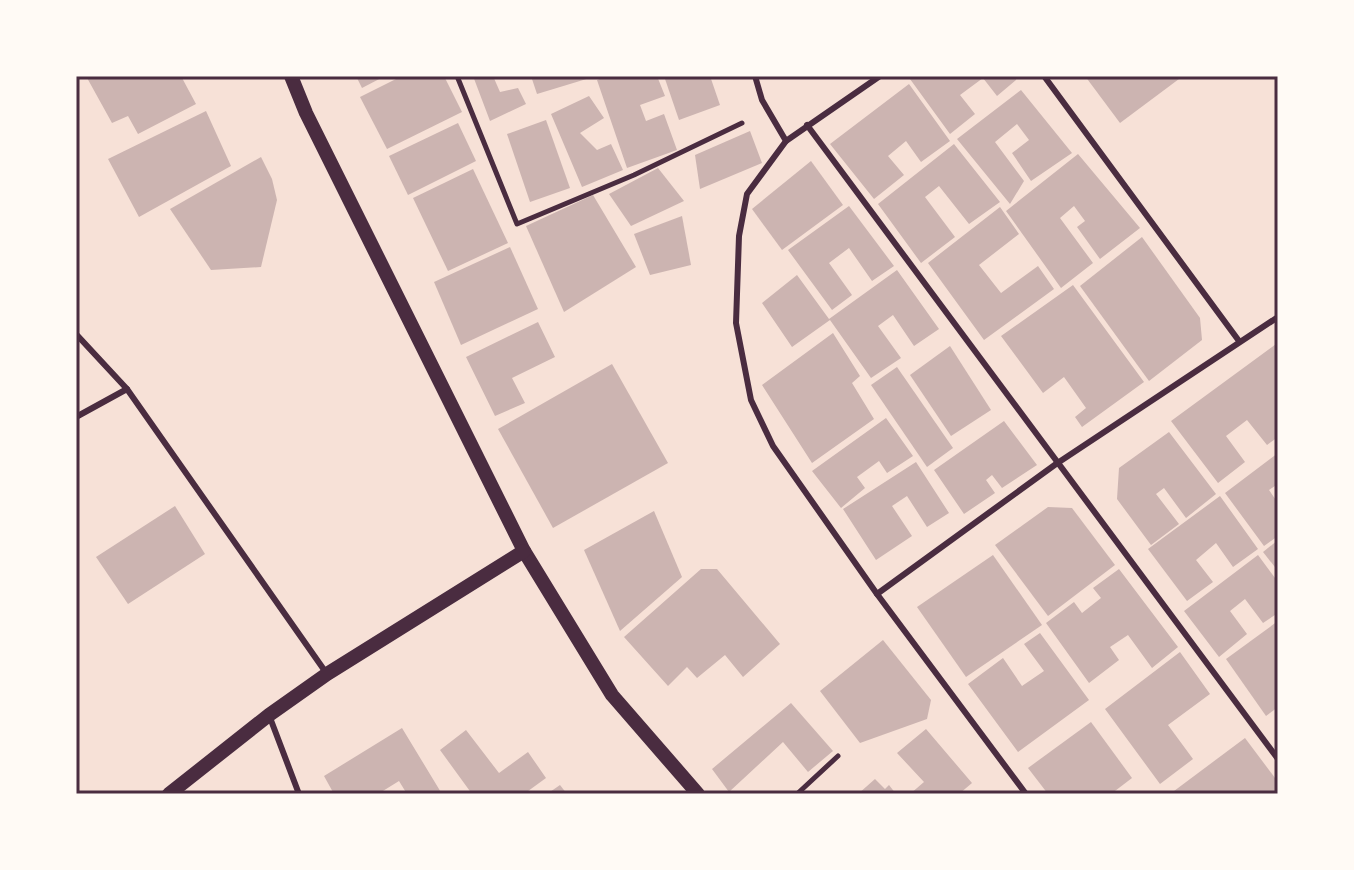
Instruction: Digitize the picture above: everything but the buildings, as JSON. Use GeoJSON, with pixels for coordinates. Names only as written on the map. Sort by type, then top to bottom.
{"type":"FeatureCollection","features":[{"type":"Feature","properties":{"kind":"street"},"geometry":{"type":"LineString","coordinates":[[291,76],[306,113],[524,551],[612,695],[698,794]]}},
{"type":"Feature","properties":{"kind":"street"},"geometry":{"type":"LineString","coordinates":[[169,794],[269,715],[327,674],[524,551]]}},
{"type":"Feature","properties":{"kind":"lane"},"geometry":{"type":"LineString","coordinates":[[755,76],[762,100],[786,141]]}},
{"type":"Feature","properties":{"kind":"lane"},"geometry":{"type":"LineString","coordinates":[[880,76],[786,141],[747,194],[739,236],[736,323],[751,400],[773,446],[877,594],[1026,794]]}},
{"type":"Feature","properties":{"kind":"lane"},"geometry":{"type":"LineString","coordinates":[[1044,76],[1239,341]]}},
{"type":"Feature","properties":{"kind":"lane"},"geometry":{"type":"LineString","coordinates":[[807,125],[1278,759]]}},
{"type":"Feature","properties":{"kind":"lane"},"geometry":{"type":"LineString","coordinates":[[877,594],[1056,464],[1278,317]]}},
{"type":"Feature","properties":{"kind":"lane"},"geometry":{"type":"LineString","coordinates":[[76,334],[127,389],[327,674]]}},
{"type":"Feature","properties":{"kind":"lane"},"geometry":{"type":"LineString","coordinates":[[76,417],[127,389]]}},
{"type":"Feature","properties":{"kind":"lane"},"geometry":{"type":"LineString","coordinates":[[269,715],[299,794]]}},
{"type":"Feature","properties":{"kind":"path"},"geometry":{"type":"LineString","coordinates":[[457,76],[517,224],[634,175],[745,122],[762,100]]}},
{"type":"Feature","properties":{"kind":"path"},"geometry":{"type":"LineString","coordinates":[[797,794],[838,756]]}}]}
